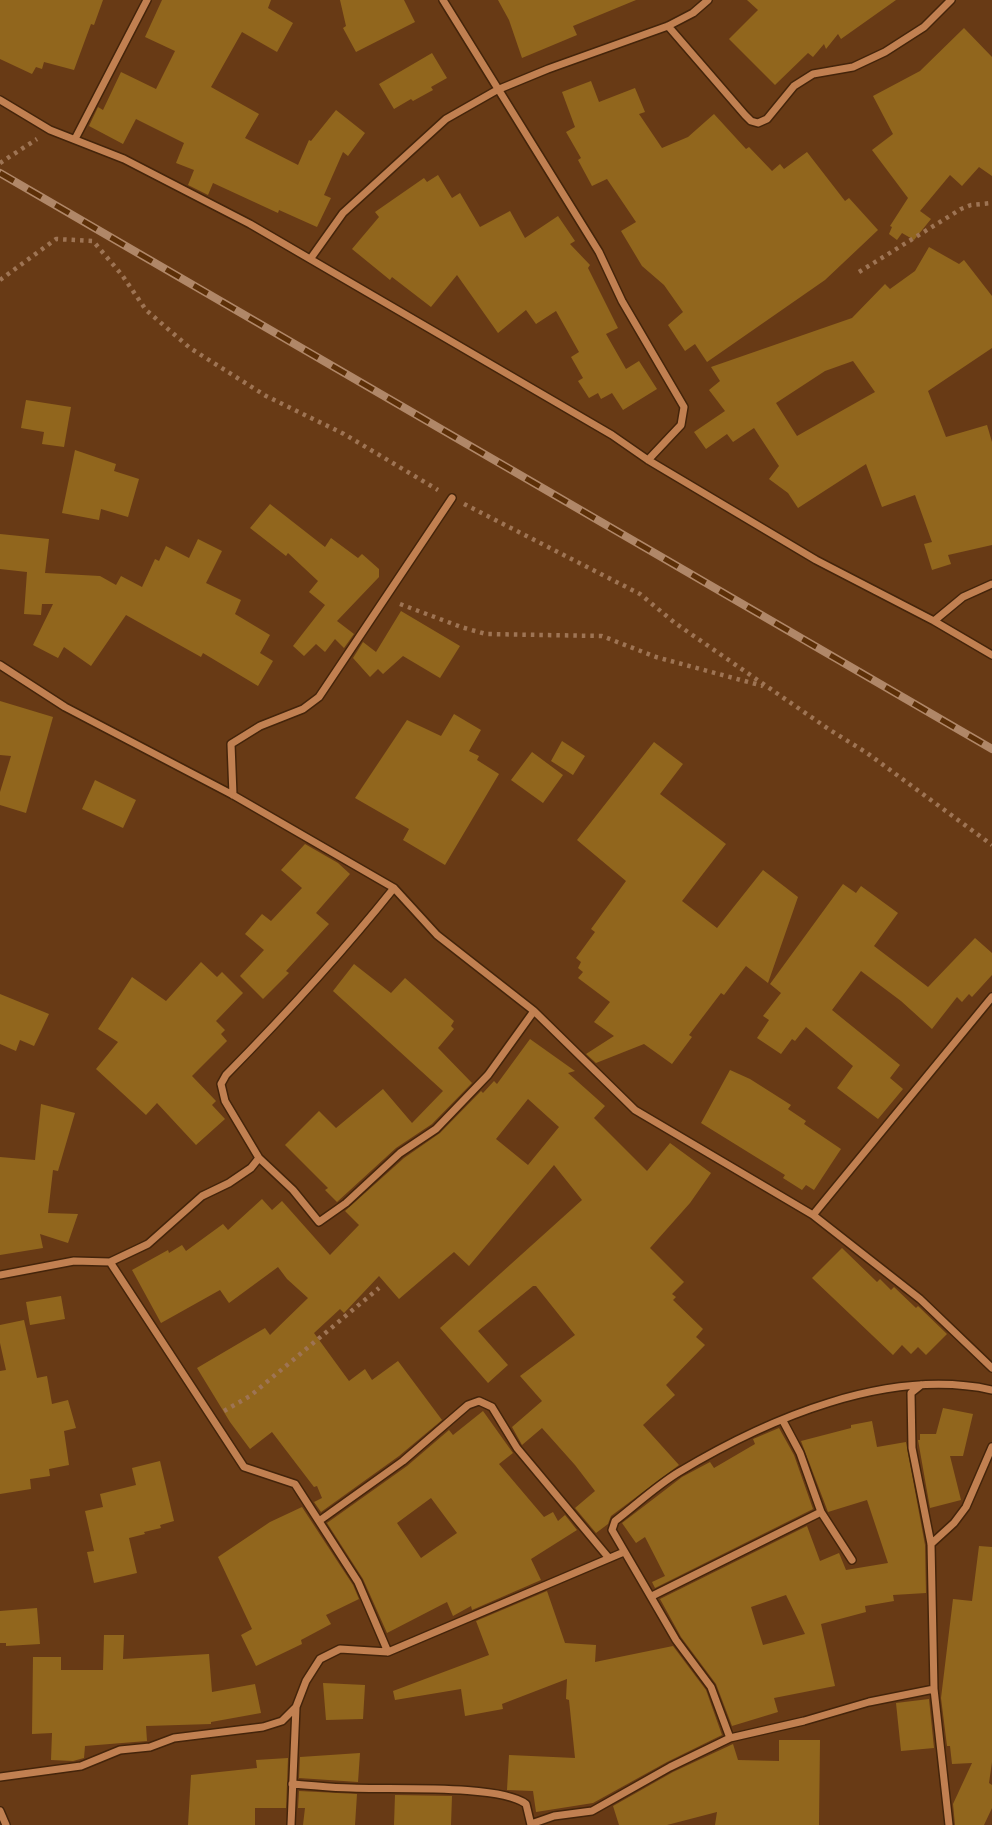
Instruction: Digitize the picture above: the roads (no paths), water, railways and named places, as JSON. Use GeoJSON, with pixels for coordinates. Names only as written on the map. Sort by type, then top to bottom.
{"type":"FeatureCollection","features":[{"type":"Feature","properties":{"kind":"street"},"geometry":{"type":"LineString","coordinates":[[75,139],[147,0]]}},
{"type":"Feature","properties":{"kind":"street"},"geometry":{"type":"LineString","coordinates":[[311,258],[343,213],[446,119],[497,90],[668,26],[693,13],[708,0]]}},
{"type":"Feature","properties":{"kind":"street"},"geometry":{"type":"LineString","coordinates":[[668,26],[745,115],[758,123],[767,119],[794,86],[813,74],[853,67],[885,52],[924,27],[951,0]]}},
{"type":"Feature","properties":{"kind":"street"},"geometry":{"type":"LineString","coordinates":[[445,1],[497,90],[599,252],[622,301],[684,407],[681,425],[648,460]]}},
{"type":"Feature","properties":{"kind":"street"},"geometry":{"type":"LineString","coordinates":[[0,100],[50,130],[124,159],[250,223],[612,435],[648,460],[816,559],[992,655]]}},
{"type":"Feature","properties":{"kind":"street"},"geometry":{"type":"LineString","coordinates":[[233,795],[230,744],[260,726],[303,709],[319,697],[452,498]]}},
{"type":"Feature","properties":{"kind":"street"},"geometry":{"type":"LineString","coordinates":[[934,621],[963,597],[992,584]]}},
{"type":"Feature","properties":{"kind":"street"},"geometry":{"type":"LineString","coordinates":[[0,665],[65,707],[233,795],[394,888],[437,935],[534,1011],[635,1110],[813,1215],[919,1299],[992,1367]]}},
{"type":"Feature","properties":{"kind":"street"},"geometry":{"type":"LineString","coordinates":[[394,888],[281,1019],[226,1075],[221,1084],[225,1101],[259,1158],[292,1190],[319,1222],[346,1203],[400,1153],[436,1129],[488,1075],[534,1011]]}},
{"type":"Feature","properties":{"kind":"street"},"geometry":{"type":"LineString","coordinates":[[813,1215],[992,997]]}},
{"type":"Feature","properties":{"kind":"street"},"geometry":{"type":"LineString","coordinates":[[0,1275],[74,1261],[110,1262],[148,1244],[202,1196],[229,1184],[251,1168],[259,1158]]}},
{"type":"Feature","properties":{"kind":"street"},"geometry":{"type":"LineString","coordinates":[[110,1262],[244,1467],[295,1484],[358,1582],[388,1652]]}},
{"type":"Feature","properties":{"kind":"street"},"geometry":{"type":"LineString","coordinates":[[921,1384],[911,1393],[912,1448],[931,1544],[934,1689],[949,1825]]}},
{"type":"Feature","properties":{"kind":"street"},"geometry":{"type":"LineString","coordinates":[[730,1738],[711,1686],[676,1640],[624,1552],[612,1530],[615,1521],[677,1474],[748,1435],[855,1395],[921,1384],[992,1390]]}},
{"type":"Feature","properties":{"kind":"street"},"geometry":{"type":"LineString","coordinates":[[319,1521],[403,1461],[468,1405],[479,1401],[492,1407],[517,1448],[608,1557]]}},
{"type":"Feature","properties":{"kind":"street"},"geometry":{"type":"LineString","coordinates":[[783,1421],[800,1453],[821,1511],[852,1560]]}},
{"type":"Feature","properties":{"kind":"street"},"geometry":{"type":"LineString","coordinates":[[931,1544],[954,1523],[966,1507],[992,1447]]}},
{"type":"Feature","properties":{"kind":"street"},"geometry":{"type":"LineString","coordinates":[[652,1596],[821,1511]]}},
{"type":"Feature","properties":{"kind":"street"},"geometry":{"type":"LineString","coordinates":[[291,1825],[296,1707],[306,1681],[320,1659],[340,1649],[388,1652],[624,1552]]}},
{"type":"Feature","properties":{"kind":"street"},"geometry":{"type":"LineString","coordinates":[[292,1784],[467,1791],[517,1797],[526,1804],[531,1825],[554,1816],[592,1811],[670,1767],[730,1738],[869,1702],[934,1689]]}},
{"type":"Feature","properties":{"kind":"street"},"geometry":{"type":"LineString","coordinates":[[0,1777],[81,1766],[120,1750],[150,1747],[174,1738],[263,1727],[282,1721],[296,1707]]}},
{"type":"Feature","properties":{"kind":"street"},"geometry":{"type":"LineString","coordinates":[[0,1811],[6,1825]]}},
{"type":"Feature","properties":{"kind":"railway"},"geometry":{"type":"LineString","coordinates":[[0,173],[992,749]]}}]}
